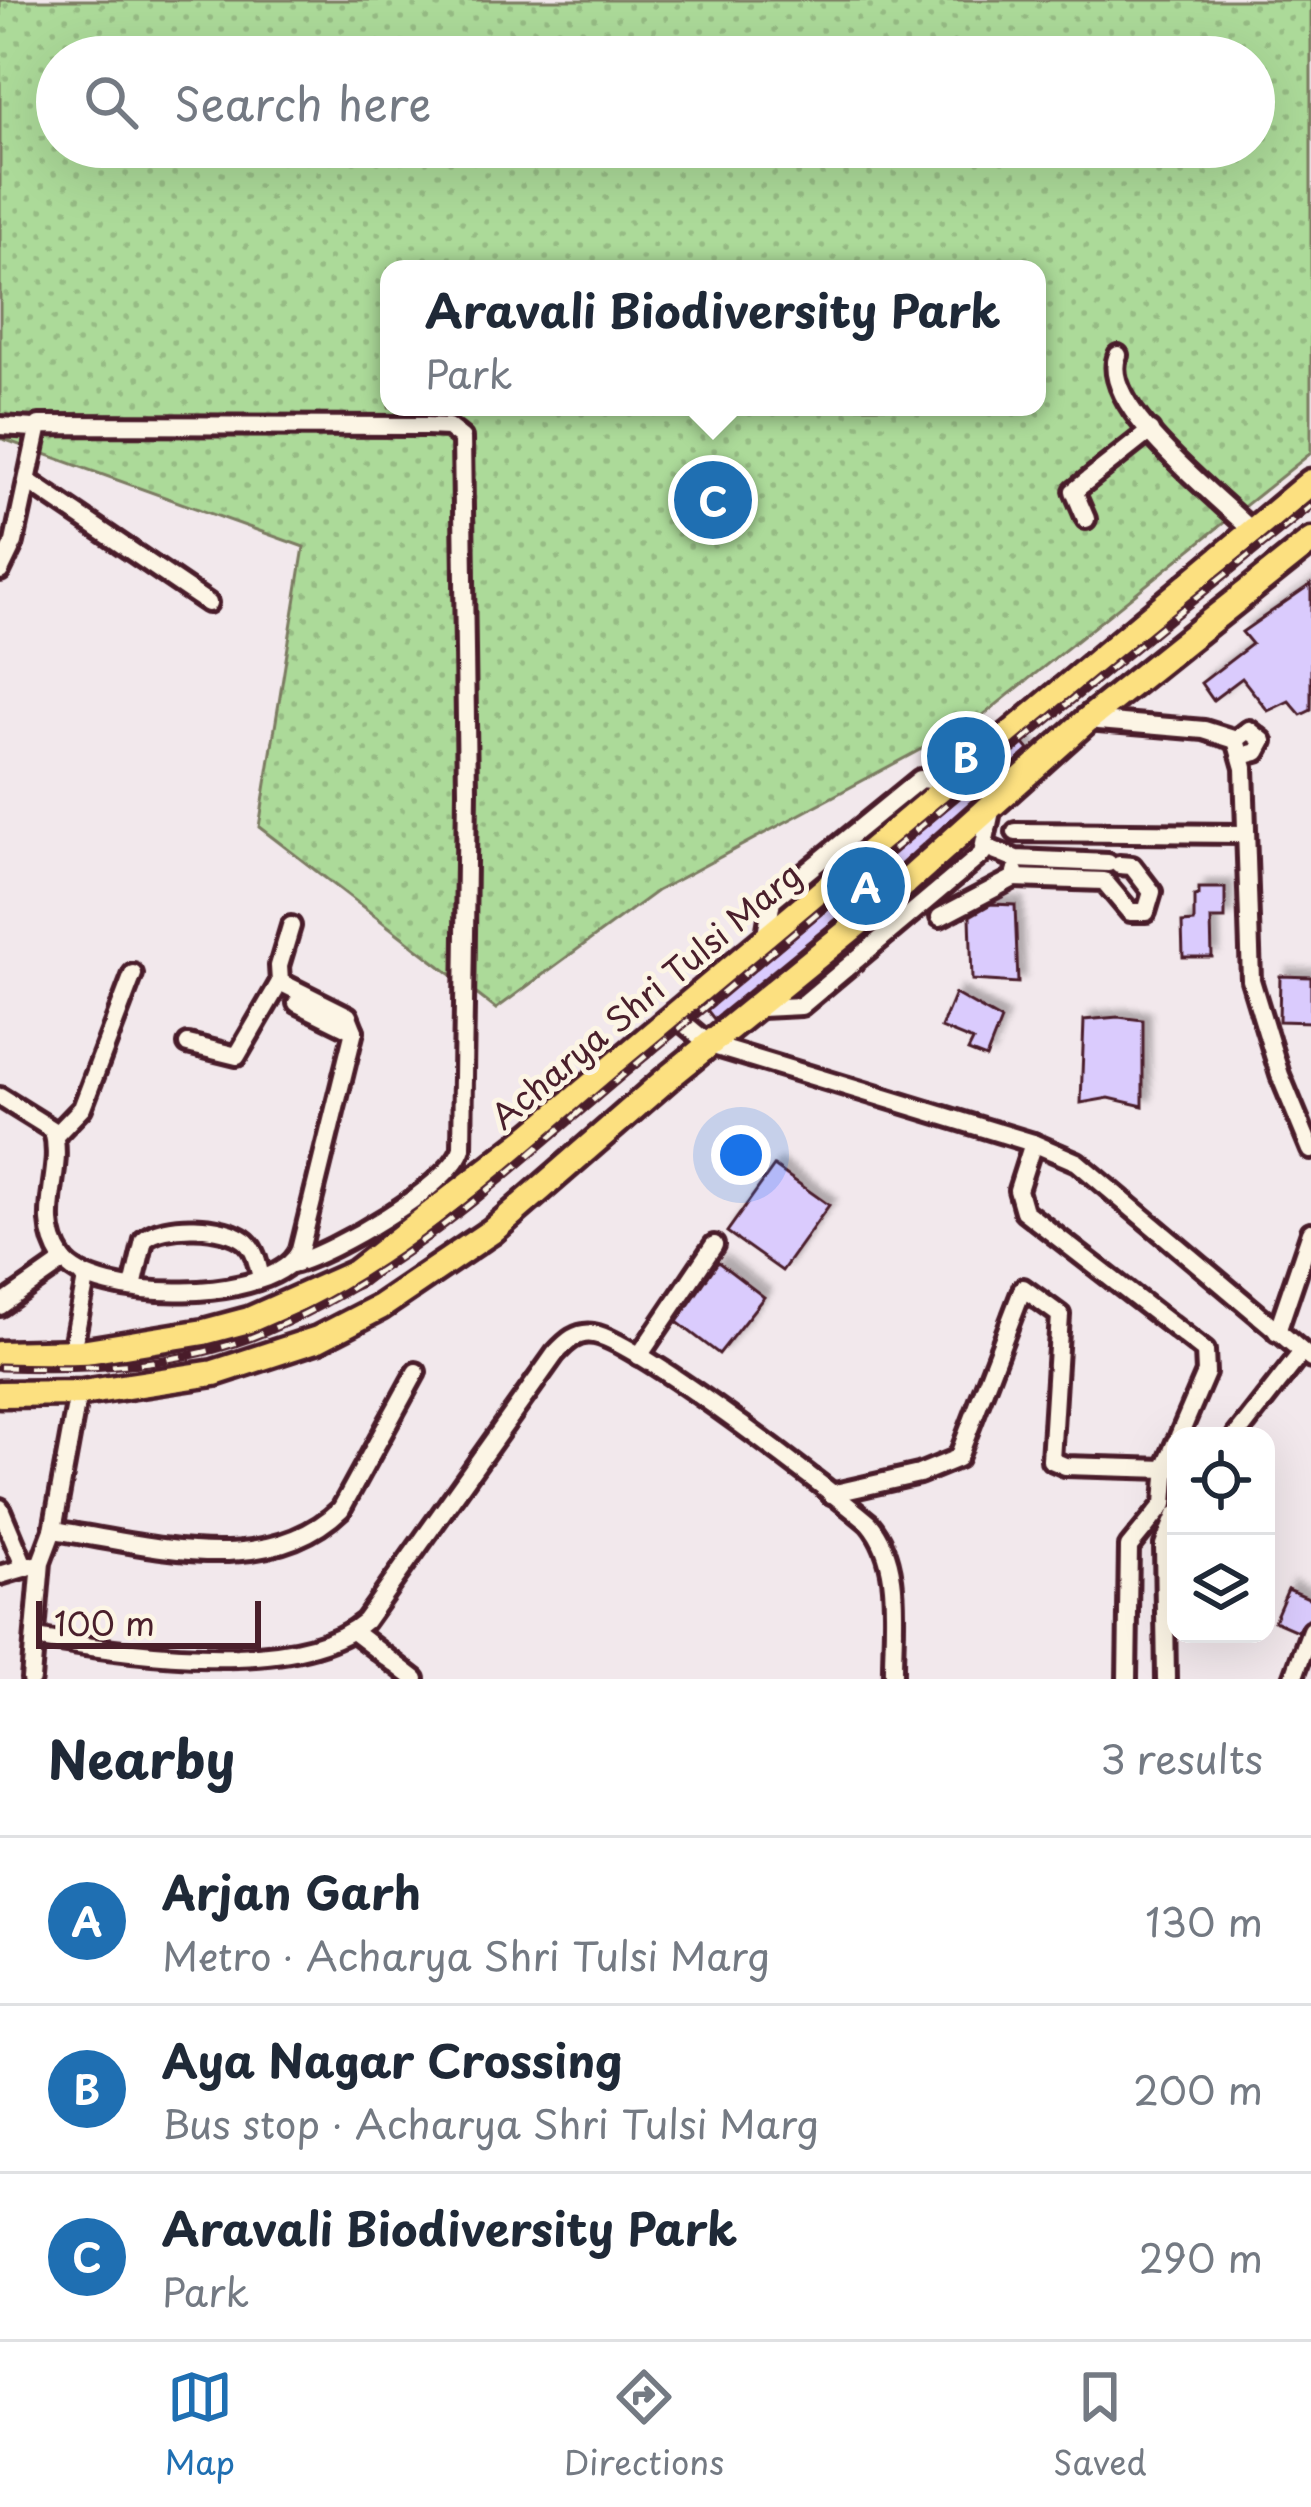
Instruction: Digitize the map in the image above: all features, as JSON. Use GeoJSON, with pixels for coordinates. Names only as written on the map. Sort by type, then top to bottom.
{"type":"FeatureCollection","features":[{"type":"Feature","properties":{"kind":"highway","name":"Acharya Shri Tulsi Marg"},"geometry":{"type":"LineString","coordinates":[[0,1354],[72,1352],[249,1320],[356,1273],[765,942],[1311,482]]}},
{"type":"Feature","properties":{"kind":"highway"},"geometry":{"type":"LineString","coordinates":[[0,1394],[78,1393],[171,1381],[263,1359],[380,1307],[492,1231],[761,1007],[1087,720],[1311,541]]}},
{"type":"Feature","properties":{"kind":"street"},"geometry":{"type":"LineString","coordinates":[[1118,355],[1113,366],[1118,384],[1150,430],[1177,464],[1252,531]]}},
{"type":"Feature","properties":{"kind":"street"},"geometry":{"type":"LineString","coordinates":[[0,426],[426,426],[448,427],[462,438],[467,769],[462,1148],[448,1170],[367,1228],[261,1278],[195,1291],[86,1279],[64,1261],[48,1211],[55,1136],[82,1108],[133,974]]}},
{"type":"Feature","properties":{"kind":"street"},"geometry":{"type":"LineString","coordinates":[[0,572],[14,542],[34,428]]}},
{"type":"Feature","properties":{"kind":"street"},"geometry":{"type":"LineString","coordinates":[[1086,519],[1074,491],[1150,430]]}},
{"type":"Feature","properties":{"kind":"street"},"geometry":{"type":"LineString","coordinates":[[28,481],[208,603]]}},
{"type":"Feature","properties":{"kind":"street"},"geometry":{"type":"LineString","coordinates":[[1087,720],[1204,730],[1239,748],[1253,993],[1311,1150]]}},
{"type":"Feature","properties":{"kind":"street"},"geometry":{"type":"LineString","coordinates":[[761,1007],[801,1006],[986,847],[992,806]]}},
{"type":"Feature","properties":{"kind":"street"},"geometry":{"type":"LineString","coordinates":[[1016,832],[1243,834]]}},
{"type":"Feature","properties":{"kind":"street"},"geometry":{"type":"LineString","coordinates":[[940,917],[1014,878],[1111,869],[1016,859],[986,847]]}},
{"type":"Feature","properties":{"kind":"street"},"geometry":{"type":"LineString","coordinates":[[1014,878],[1016,859]]}},
{"type":"Feature","properties":{"kind":"street"},"geometry":{"type":"LineString","coordinates":[[188,1044],[237,1056],[277,987],[290,926]]}},
{"type":"Feature","properties":{"kind":"street"},"geometry":{"type":"LineString","coordinates":[[277,987],[348,1016],[354,1031],[319,1182],[292,1264]]}},
{"type":"Feature","properties":{"kind":"street"},"geometry":{"type":"LineString","coordinates":[[674,1016],[710,1045],[1033,1143],[1093,1172],[1306,1355],[1244,1427]]}},
{"type":"Feature","properties":{"kind":"street"},"geometry":{"type":"LineString","coordinates":[[0,1097],[38,1118],[55,1136]]}},
{"type":"Feature","properties":{"kind":"street"},"geometry":{"type":"LineString","coordinates":[[1033,1143],[1018,1190],[1024,1211],[1205,1351],[1206,1373],[1182,1427]]}},
{"type":"Feature","properties":{"kind":"street"},"geometry":{"type":"LineString","coordinates":[[133,1287],[143,1240],[168,1229],[242,1239],[254,1252],[261,1278]]}},
{"type":"Feature","properties":{"kind":"street"},"geometry":{"type":"LineString","coordinates":[[1276,1332],[1311,1232]]}},
{"type":"Feature","properties":{"kind":"street"},"geometry":{"type":"LineString","coordinates":[[639,1356],[714,1245]]}},
{"type":"Feature","properties":{"kind":"street"},"geometry":{"type":"LineString","coordinates":[[0,1306],[64,1261]]}},
{"type":"Feature","properties":{"kind":"street"},"geometry":{"type":"LineString","coordinates":[[72,1352],[86,1279]]}},
{"type":"Feature","properties":{"kind":"street"},"geometry":{"type":"LineString","coordinates":[[831,1494],[919,1474],[958,1458],[1023,1288],[1060,1316],[1051,1460],[1065,1466],[1166,1469],[1164,1504],[1129,1547],[1127,1679]]}},
{"type":"Feature","properties":{"kind":"street"},"geometry":{"type":"LineString","coordinates":[[36,1638],[234,1669],[303,1659],[355,1634],[564,1343],[582,1334],[597,1334],[639,1356],[869,1523],[889,1554],[893,1679]]}},
{"type":"Feature","properties":{"kind":"street"},"geometry":{"type":"LineString","coordinates":[[53,1530],[226,1553],[293,1540],[325,1525],[341,1509],[416,1372]]}},
{"type":"Feature","properties":{"kind":"street"},"geometry":{"type":"LineString","coordinates":[[0,1575],[33,1565],[53,1530],[78,1393]]}},
{"type":"Feature","properties":{"kind":"street"},"geometry":{"type":"LineString","coordinates":[[0,1508],[33,1565],[36,1638],[32,1679]]}},
{"type":"Feature","properties":{"kind":"street"},"geometry":{"type":"LineString","coordinates":[[1166,1679],[1164,1545],[1168,1535]]}},
{"type":"Feature","properties":{"kind":"street"},"geometry":{"type":"LineString","coordinates":[[1293,1679],[1311,1630]]}},
{"type":"Feature","properties":{"kind":"street"},"geometry":{"type":"LineString","coordinates":[[355,1634],[415,1679]]}},
{"type":"Feature","properties":{"kind":"green space"},"geometry":{"type":"Polygon","coordinates":[[[0,0],[1311,0],[1311,453],[981,717],[657,891],[496,1009],[259,827],[304,547],[0,438],[0,0]]]}},
{"type":"Feature","properties":{"kind":"building"},"geometry":{"type":"Polygon","coordinates":[[[1311,584],[1311,710],[1301,715],[1289,701],[1268,711],[1242,678],[1213,700],[1201,683],[1252,644],[1242,632],[1311,584]]]}},
{"type":"Feature","properties":{"kind":"building"},"geometry":{"type":"Polygon","coordinates":[[[1024,744],[1029,750],[872,890],[714,1019],[707,1010],[1024,744]]]}},
{"type":"Feature","properties":{"kind":"building"},"geometry":{"type":"Polygon","coordinates":[[[1199,888],[1225,888],[1225,919],[1211,919],[1212,957],[1183,957],[1182,923],[1194,922],[1194,896],[1199,895],[1199,888]]]}},
{"type":"Feature","properties":{"kind":"building"},"geometry":{"type":"Polygon","coordinates":[[[991,904],[1015,905],[1018,983],[972,980],[970,916],[991,904]]]}},
{"type":"Feature","properties":{"kind":"building"},"geometry":{"type":"Polygon","coordinates":[[[1280,976],[1311,977],[1311,1022],[1279,1021],[1280,976]]]}},
{"type":"Feature","properties":{"kind":"building"},"geometry":{"type":"Polygon","coordinates":[[[955,994],[1001,1020],[986,1058],[968,1051],[973,1041],[941,1028],[955,994]]]}},
{"type":"Feature","properties":{"kind":"building"},"geometry":{"type":"Polygon","coordinates":[[[1084,1020],[1143,1020],[1143,1106],[1109,1098],[1081,1103],[1084,1020]]]}},
{"type":"Feature","properties":{"kind":"building"},"geometry":{"type":"Polygon","coordinates":[[[774,1166],[829,1205],[782,1271],[727,1232],[774,1166]]]}},
{"type":"Feature","properties":{"kind":"building"},"geometry":{"type":"Polygon","coordinates":[[[718,1262],[764,1297],[719,1354],[677,1322],[718,1262]]]}},
{"type":"Feature","properties":{"kind":"building"},"geometry":{"type":"Polygon","coordinates":[[[1288,1589],[1311,1599],[1311,1617],[1297,1631],[1275,1619],[1288,1589]]]}},
{"type":"Feature","properties":{"kind":"railway"},"geometry":{"type":"LineString","coordinates":[[0,1367],[136,1364],[202,1352],[267,1331],[371,1276],[467,1207],[1311,506]]}},
{"type":"Feature","properties":{"kind":"place","name":"Aravali Biodiversity Park"},"geometry":{"type":"Point","coordinates":[713,500]}},
{"type":"Feature","properties":{"kind":"place","name":"Aya Nagar Crossing"},"geometry":{"type":"Point","coordinates":[966,756]}},
{"type":"Feature","properties":{"kind":"place","name":"Arjan Garh"},"geometry":{"type":"Point","coordinates":[866,886]}}]}
